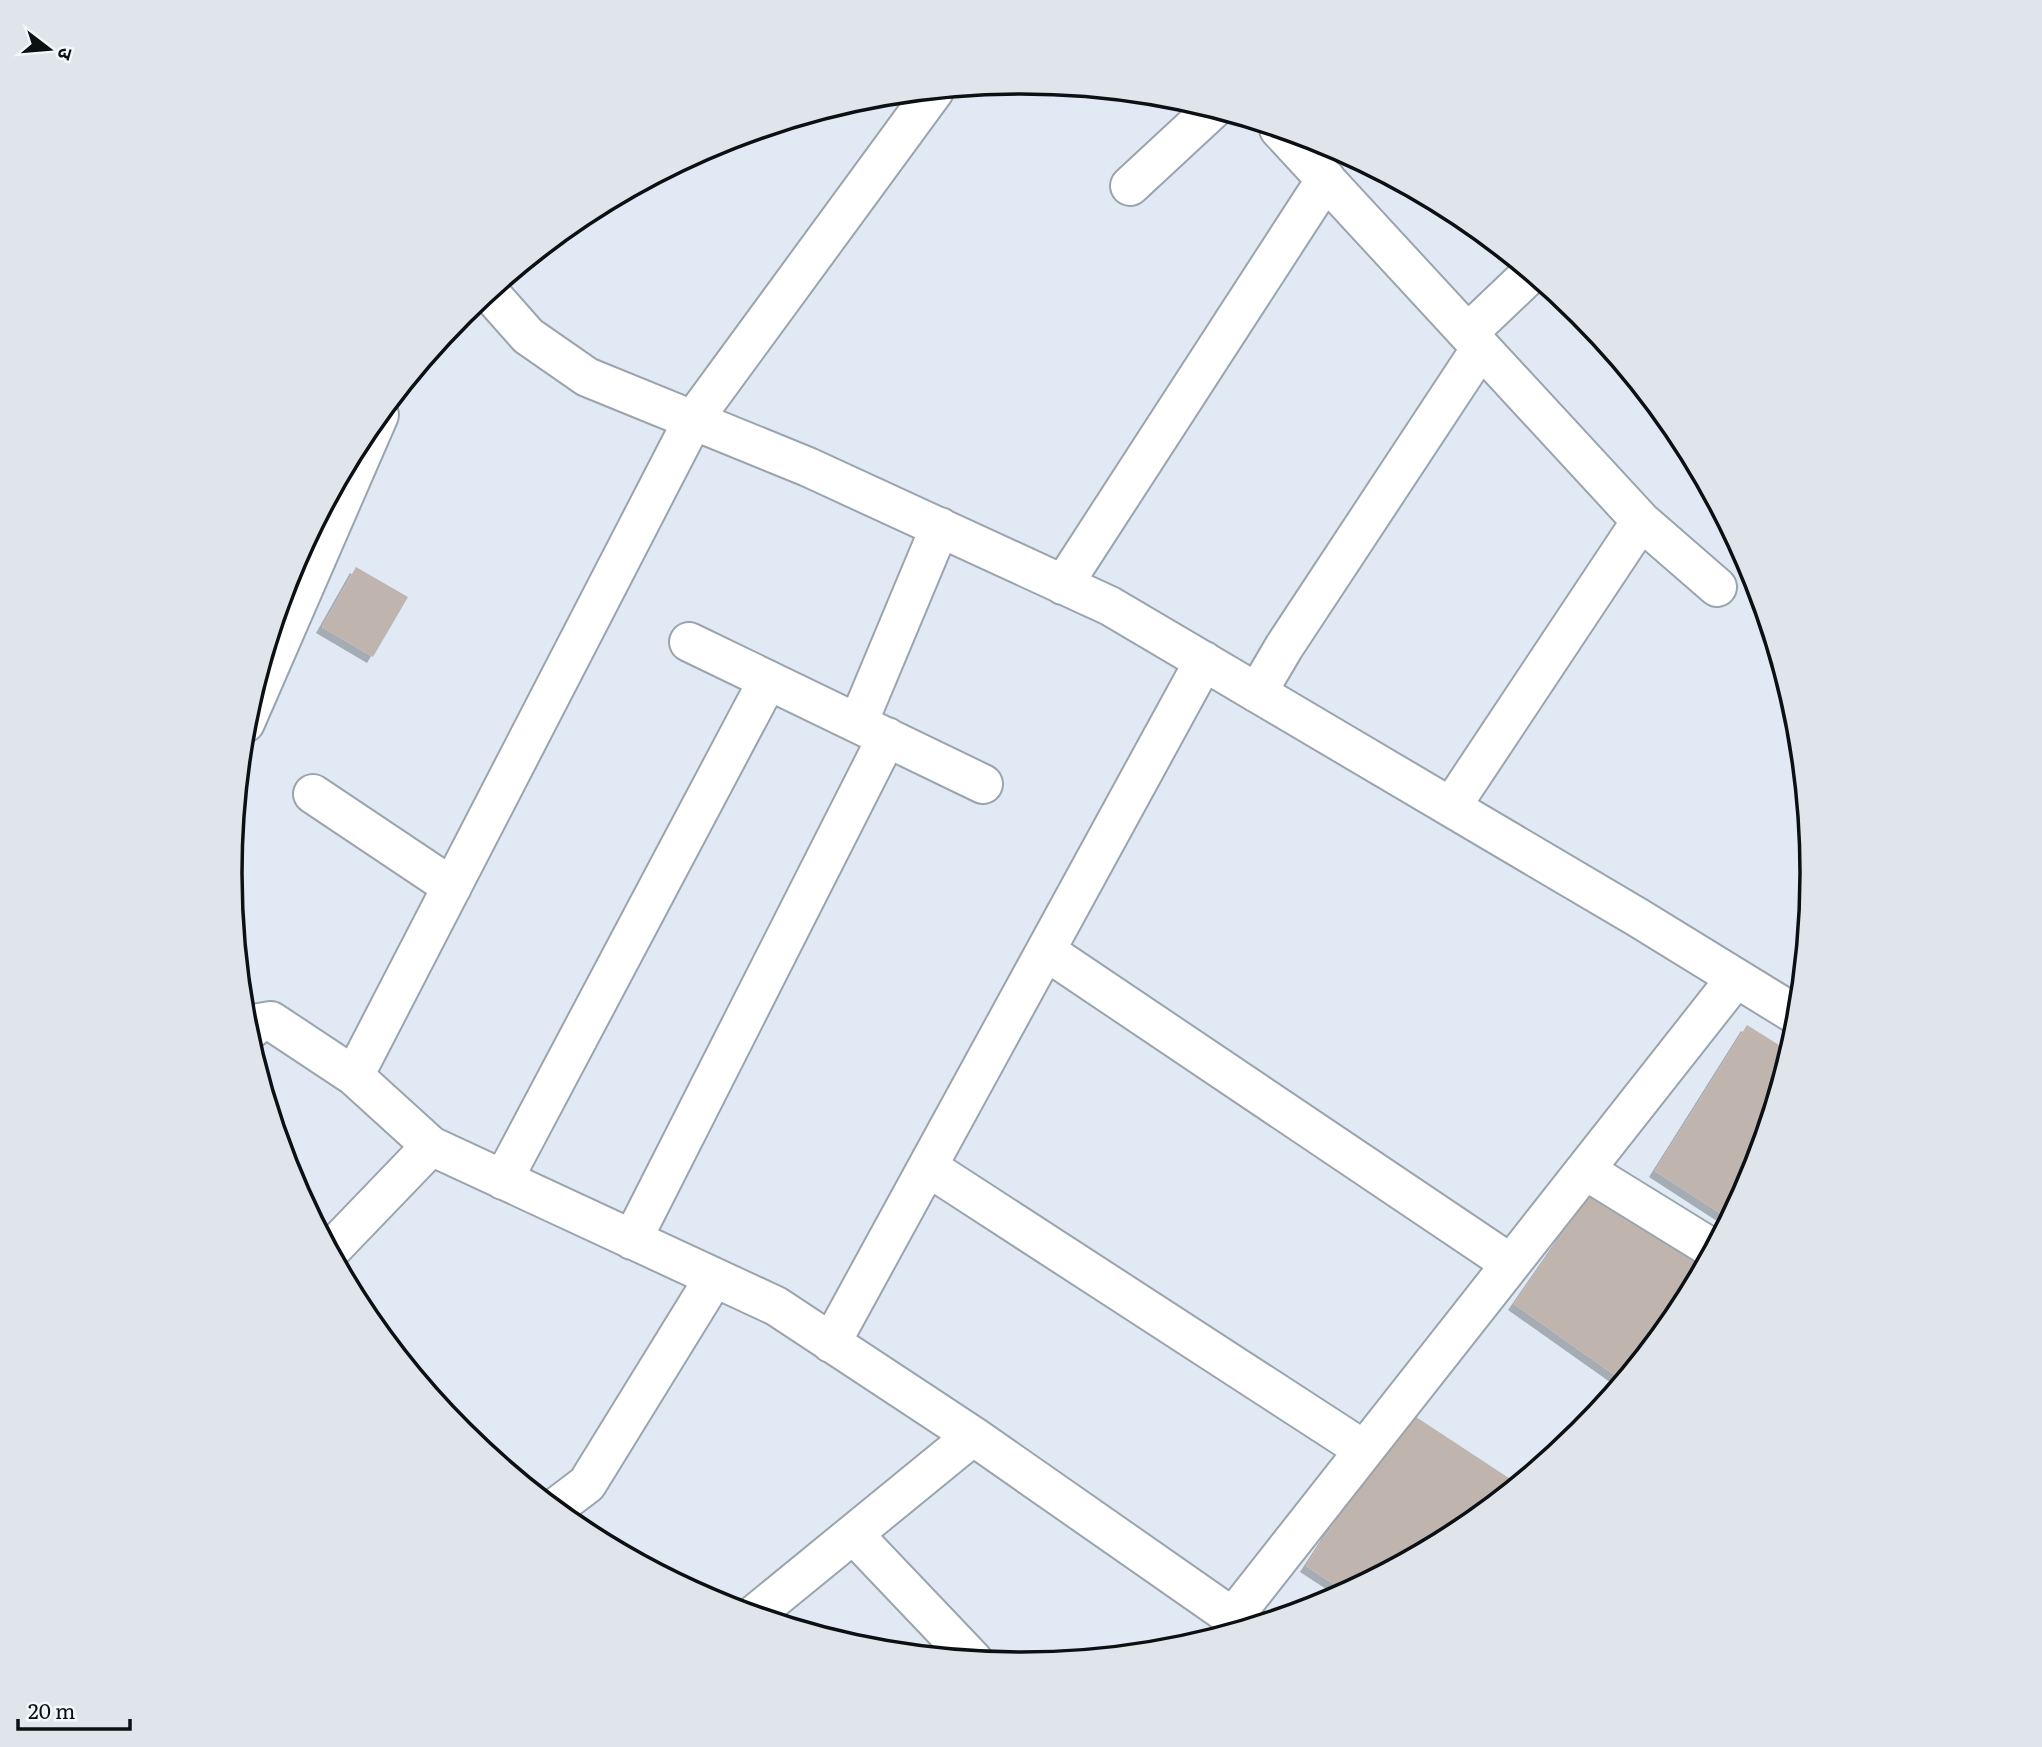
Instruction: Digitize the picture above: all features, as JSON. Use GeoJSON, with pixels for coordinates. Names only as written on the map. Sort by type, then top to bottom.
{"type":"FeatureCollection","features":[{"type":"Feature","properties":{"kind":"street"},"geometry":{"type":"LineString","coordinates":[[354,1076],[693,420],[926,100]]}},
{"type":"Feature","properties":{"kind":"street"},"geometry":{"type":"LineString","coordinates":[[1130,186],[1205,117]]}},
{"type":"Feature","properties":{"kind":"street"},"geometry":{"type":"LineString","coordinates":[[1294,144],[1640,521],[1717,587]]}},
{"type":"Feature","properties":{"kind":"street"},"geometry":{"type":"LineString","coordinates":[[1063,585],[1326,179]]}},
{"type":"Feature","properties":{"kind":"street"},"geometry":{"type":"LineString","coordinates":[[1258,693],[1474,341],[1526,280]]}},
{"type":"Feature","properties":{"kind":"street"},"geometry":{"type":"LineString","coordinates":[[495,299],[528,336],[587,377],[808,467],[1110,606],[1787,1010]]}},
{"type":"Feature","properties":{"kind":"street"},"geometry":{"type":"LineString","coordinates":[[272,660],[356,469]]}},
{"type":"Feature","properties":{"kind":"street"},"geometry":{"type":"LineString","coordinates":[[1451,807],[1640,521]]}},
{"type":"Feature","properties":{"kind":"street"},"geometry":{"type":"LineString","coordinates":[[632,1240],[873,730],[940,527]]}},
{"type":"Feature","properties":{"kind":"street"},"geometry":{"type":"LineString","coordinates":[[688,642],[984,784]]}},
{"type":"Feature","properties":{"kind":"street"},"geometry":{"type":"LineString","coordinates":[[831,1343],[1204,661]]}},
{"type":"Feature","properties":{"kind":"street"},"geometry":{"type":"LineString","coordinates":[[503,1180],[768,680]]}},
{"type":"Feature","properties":{"kind":"street"},"geometry":{"type":"LineString","coordinates":[[313,794],[452,887]]}},
{"type":"Feature","properties":{"kind":"street"},"geometry":{"type":"LineString","coordinates":[[1046,951],[1511,1264]]}},
{"type":"Feature","properties":{"kind":"street"},"geometry":{"type":"LineString","coordinates":[[1241,1620],[1364,1450],[1736,978]]}},
{"type":"Feature","properties":{"kind":"street"},"geometry":{"type":"LineString","coordinates":[[257,1025],[271,1021],[354,1076],[430,1146],[776,1306],[973,1436],[1239,1621]]}},
{"type":"Feature","properties":{"kind":"street"},"geometry":{"type":"LineString","coordinates":[[336,1245],[430,1146]]}},
{"type":"Feature","properties":{"kind":"street"},"geometry":{"type":"LineString","coordinates":[[928,1167],[1364,1450]]}},
{"type":"Feature","properties":{"kind":"street"},"geometry":{"type":"LineString","coordinates":[[1585,1170],[1706,1245]]}},
{"type":"Feature","properties":{"kind":"street"},"geometry":{"type":"LineString","coordinates":[[562,1503],[587,1484],[714,1278]]}},
{"type":"Feature","properties":{"kind":"street"},"geometry":{"type":"LineString","coordinates":[[763,1608],[973,1436]]}},
{"type":"Feature","properties":{"kind":"street"},"geometry":{"type":"LineString","coordinates":[[853,1534],[964,1650]]}},
{"type":"Feature","properties":{"kind":"building"},"geometry":{"type":"Polygon","coordinates":[[[356,567],[408,597],[373,657],[322,627],[356,567]]]}},
{"type":"Feature","properties":{"kind":"building"},"geometry":{"type":"Polygon","coordinates":[[[1747,1025],[1780,1046],[1759,1124],[1722,1214],[1655,1171],[1747,1025]]]}},
{"type":"Feature","properties":{"kind":"building"},"geometry":{"type":"Polygon","coordinates":[[[1593,1190],[1697,1262],[1669,1306],[1616,1376],[1514,1304],[1593,1190]]]}},
{"type":"Feature","properties":{"kind":"building"},"geometry":{"type":"Polygon","coordinates":[[[1407,1411],[1511,1479],[1454,1521],[1411,1548],[1336,1585],[1306,1566],[1407,1411]]]}}]}
